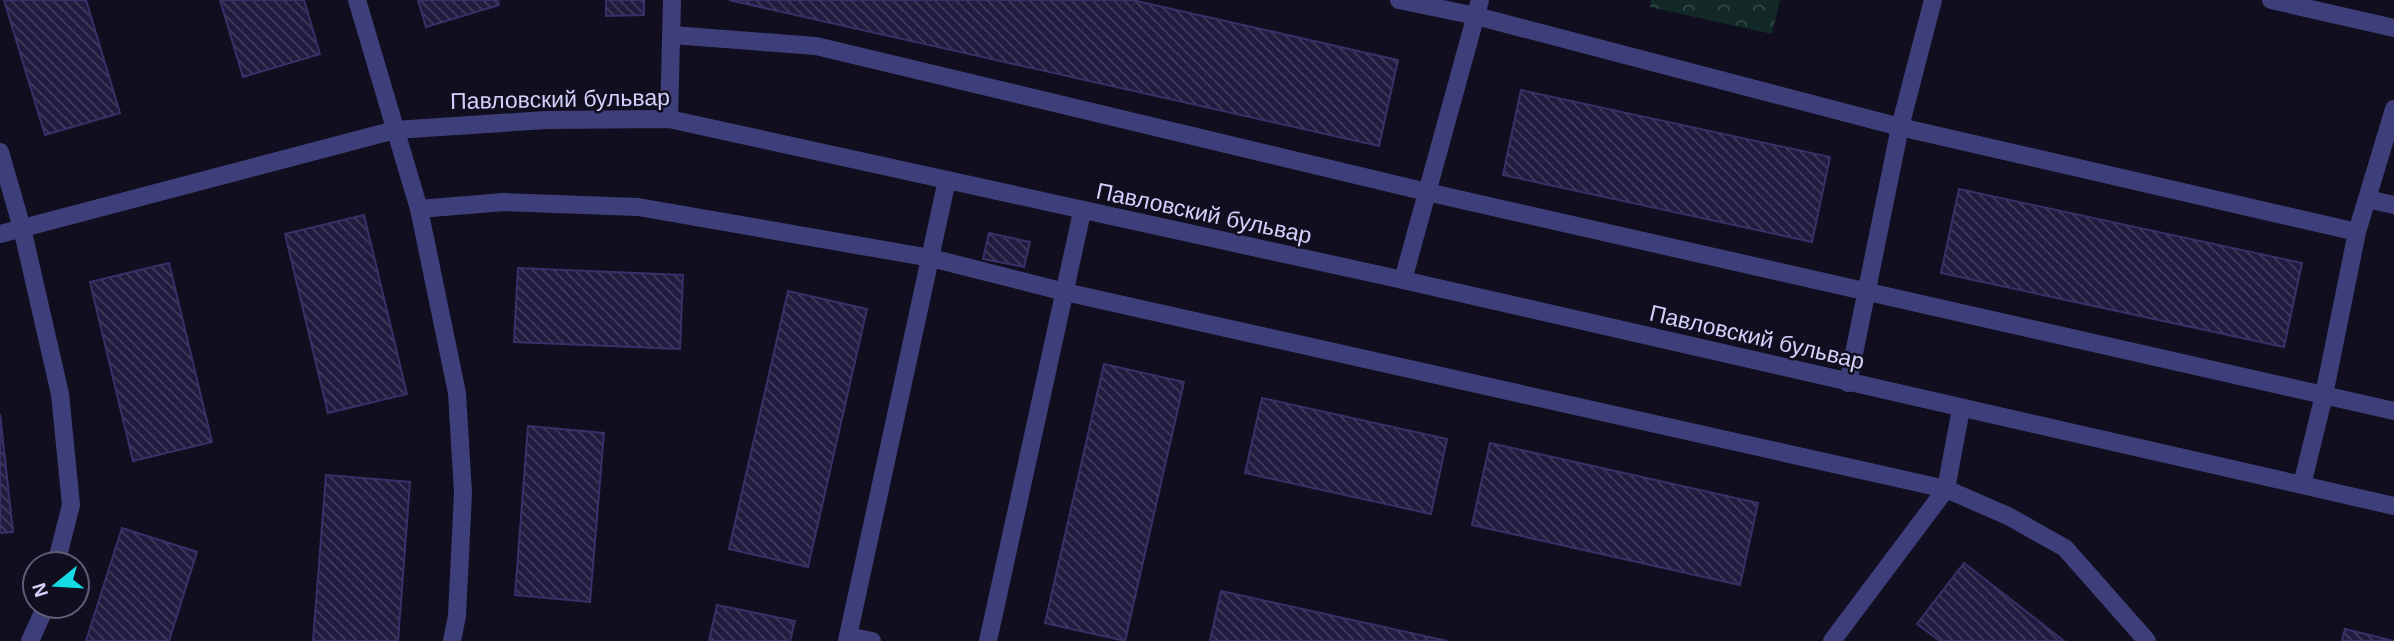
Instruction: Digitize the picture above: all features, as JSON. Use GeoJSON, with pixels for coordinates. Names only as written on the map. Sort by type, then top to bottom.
{"type":"FeatureCollection","features":[{"type":"Feature","properties":{"kind":"street"},"geometry":{"type":"LineString","coordinates":[[357,0],[419,209],[457,393],[463,493],[457,616],[452,641]]}},
{"type":"Feature","properties":{"kind":"street"},"geometry":{"type":"LineString","coordinates":[[669,119],[673,0]]}},
{"type":"Feature","properties":{"kind":"street"},"geometry":{"type":"LineString","coordinates":[[1399,0],[1478,8],[1900,127],[2357,232]]}},
{"type":"Feature","properties":{"kind":"street"},"geometry":{"type":"LineString","coordinates":[[1849,383],[1900,127],[1933,0]]}},
{"type":"Feature","properties":{"kind":"street"},"geometry":{"type":"LineString","coordinates":[[2271,0],[2394,28]]}},
{"type":"Feature","properties":{"kind":"street"},"geometry":{"type":"LineString","coordinates":[[1403,280],[1478,8]]}},
{"type":"Feature","properties":{"kind":"street"},"geometry":{"type":"LineString","coordinates":[[672,35],[816,46],[1427,192],[2394,411]]}},
{"type":"Feature","properties":{"kind":"street"},"geometry":{"type":"LineString","coordinates":[[2302,485],[2324,395],[2357,232],[2394,109]]}},
{"type":"Feature","properties":{"kind":"street","name":"Павловский бульвар"},"geometry":{"type":"LineString","coordinates":[[0,234],[395,130],[546,120],[669,119],[1082,212],[1403,280],[2394,506]]}},
{"type":"Feature","properties":{"kind":"street"},"geometry":{"type":"LineString","coordinates":[[0,152],[22,228],[60,394],[71,505],[60,550]]}},
{"type":"Feature","properties":{"kind":"street"},"geometry":{"type":"LineString","coordinates":[[872,641],[847,638],[947,180]]}},
{"type":"Feature","properties":{"kind":"street"},"geometry":{"type":"LineString","coordinates":[[2367,200],[2394,205]]}},
{"type":"Feature","properties":{"kind":"street"},"geometry":{"type":"LineString","coordinates":[[419,209],[504,202],[638,207],[931,258],[1065,292],[1946,489],[2008,516],[2065,548],[2147,641]]}},
{"type":"Feature","properties":{"kind":"street"},"geometry":{"type":"LineString","coordinates":[[988,641],[1082,212]]}},
{"type":"Feature","properties":{"kind":"street"},"geometry":{"type":"LineString","coordinates":[[1832,641],[1946,489],[1961,409]]}},
{"type":"Feature","properties":{"kind":"street"},"geometry":{"type":"LineString","coordinates":[[30,641],[40,620]]}},
{"type":"Feature","properties":{"kind":"green space"},"geometry":{"type":"Polygon","coordinates":[[[1651,0],[1780,0],[1772,34],[1650,7],[1651,0]]]}},
{"type":"Feature","properties":{"kind":"building"},"geometry":{"type":"Polygon","coordinates":[[[4,0],[86,0],[120,113],[45,135],[4,0]]]}},
{"type":"Feature","properties":{"kind":"building"},"geometry":{"type":"Polygon","coordinates":[[[220,0],[304,0],[320,54],[243,77],[220,0]]]}},
{"type":"Feature","properties":{"kind":"building"},"geometry":{"type":"Polygon","coordinates":[[[418,0],[498,0],[499,5],[426,27],[418,0]]]}},
{"type":"Feature","properties":{"kind":"building"},"geometry":{"type":"Polygon","coordinates":[[[606,0],[644,0],[644,15],[606,16],[606,0]]]}},
{"type":"Feature","properties":{"kind":"building"},"geometry":{"type":"Polygon","coordinates":[[[729,0],[1132,0],[1398,60],[1379,146],[729,0]]]}},
{"type":"Feature","properties":{"kind":"building"},"geometry":{"type":"Polygon","coordinates":[[[1521,90],[1830,157],[1812,242],[1503,175],[1521,90]]]}},
{"type":"Feature","properties":{"kind":"building"},"geometry":{"type":"Polygon","coordinates":[[[1959,189],[2302,263],[2284,347],[1941,273],[1959,189]]]}},
{"type":"Feature","properties":{"kind":"building"},"geometry":{"type":"Polygon","coordinates":[[[364,215],[407,394],[328,413],[285,234],[364,215]]]}},
{"type":"Feature","properties":{"kind":"building"},"geometry":{"type":"Polygon","coordinates":[[[989,233],[1030,242],[1024,267],[983,259],[989,233]]]}},
{"type":"Feature","properties":{"kind":"building"},"geometry":{"type":"Polygon","coordinates":[[[169,263],[212,442],[133,461],[90,282],[169,263]]]}},
{"type":"Feature","properties":{"kind":"building"},"geometry":{"type":"Polygon","coordinates":[[[518,268],[683,275],[680,349],[514,342],[518,268]]]}},
{"type":"Feature","properties":{"kind":"building"},"geometry":{"type":"Polygon","coordinates":[[[788,291],[867,309],[808,567],[729,549],[788,291]]]}},
{"type":"Feature","properties":{"kind":"building"},"geometry":{"type":"Polygon","coordinates":[[[1104,364],[1184,382],[1125,641],[1045,623],[1104,364]]]}},
{"type":"Feature","properties":{"kind":"building"},"geometry":{"type":"Polygon","coordinates":[[[1262,398],[1447,439],[1431,514],[1245,473],[1262,398]]]}},
{"type":"Feature","properties":{"kind":"building"},"geometry":{"type":"Polygon","coordinates":[[[0,414],[13,532],[0,533],[0,414]]]}},
{"type":"Feature","properties":{"kind":"building"},"geometry":{"type":"Polygon","coordinates":[[[528,426],[604,433],[590,602],[515,595],[528,426]]]}},
{"type":"Feature","properties":{"kind":"building"},"geometry":{"type":"Polygon","coordinates":[[[1490,443],[1758,503],[1740,585],[1472,525],[1490,443]]]}},
{"type":"Feature","properties":{"kind":"building"},"geometry":{"type":"Polygon","coordinates":[[[326,475],[410,482],[398,641],[313,641],[326,475]]]}},
{"type":"Feature","properties":{"kind":"building"},"geometry":{"type":"Polygon","coordinates":[[[122,528],[197,552],[169,641],[86,641],[122,528]]]}},
{"type":"Feature","properties":{"kind":"building"},"geometry":{"type":"Polygon","coordinates":[[[1964,563],[2064,641],[1940,641],[1917,624],[1964,563]]]}},
{"type":"Feature","properties":{"kind":"building"},"geometry":{"type":"Polygon","coordinates":[[[1221,591],[1447,641],[1210,641],[1221,591]]]}},
{"type":"Feature","properties":{"kind":"building"},"geometry":{"type":"Polygon","coordinates":[[[717,605],[795,621],[790,641],[709,641],[717,605]]]}},
{"type":"Feature","properties":{"kind":"building"},"geometry":{"type":"Polygon","coordinates":[[[2345,629],[2394,641],[2342,641],[2345,629]]]}}]}
